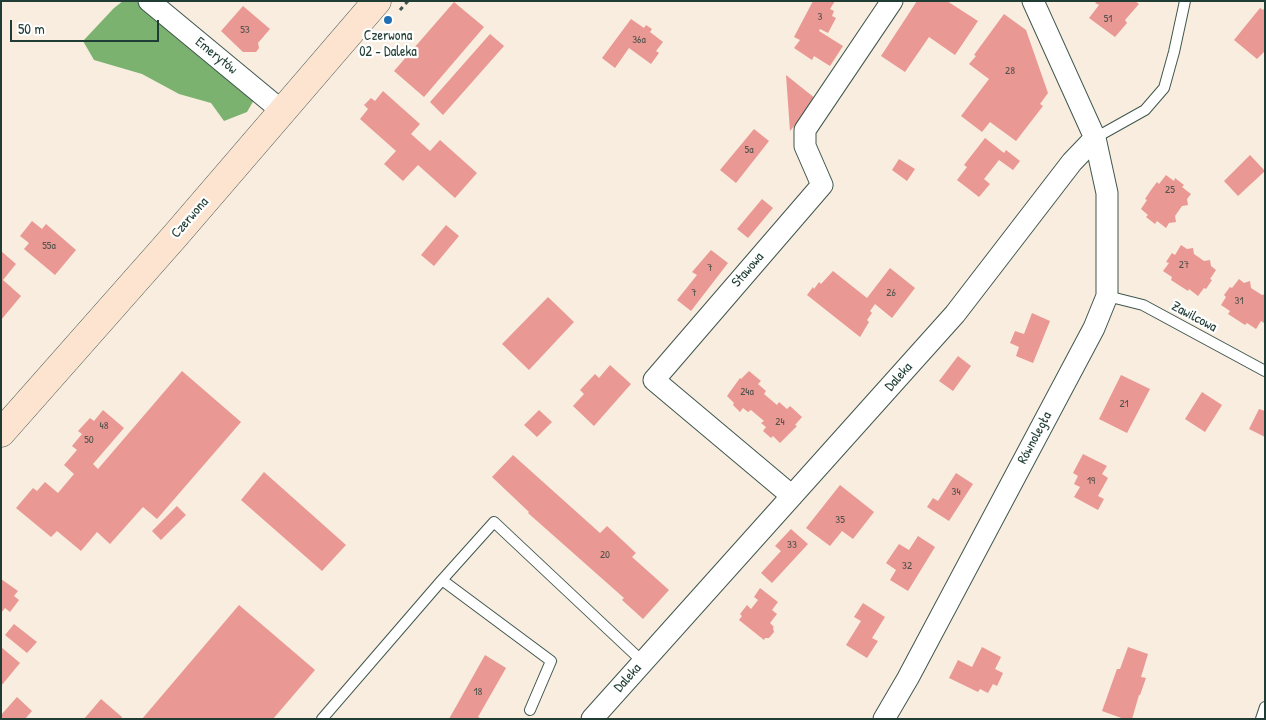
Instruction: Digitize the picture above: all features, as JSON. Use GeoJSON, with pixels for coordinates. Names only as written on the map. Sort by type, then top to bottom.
{"type":"FeatureCollection","features":[{"type":"Feature","properties":{"kind":"main road","name":"Czerwona"},"geometry":{"type":"LineString","coordinates":[[1,433],[377,1]]}},
{"type":"Feature","properties":{"kind":"street","name":"Emerytów"},"geometry":{"type":"LineString","coordinates":[[149,1],[282,111]]}},
{"type":"Feature","properties":{"kind":"street","name":"Stawowa"},"geometry":{"type":"LineString","coordinates":[[792,496],[654,380],[822,185],[805,146],[805,130],[892,1]]}},
{"type":"Feature","properties":{"kind":"street"},"geometry":{"type":"LineString","coordinates":[[1033,1],[1095,138]]}},
{"type":"Feature","properties":{"kind":"street","name":"Daleka"},"geometry":{"type":"LineString","coordinates":[[592,719],[955,314],[1072,162],[1095,138]]}},
{"type":"Feature","properties":{"kind":"street","name":"Równoległa"},"geometry":{"type":"LineString","coordinates":[[884,719],[908,678],[1094,328],[1108,296],[1107,193],[1095,138]]}},
{"type":"Feature","properties":{"kind":"lane"},"geometry":{"type":"LineString","coordinates":[[1095,138],[1145,110],[1164,88],[1185,1]]}},
{"type":"Feature","properties":{"kind":"lane","name":"Zawilcowa"},"geometry":{"type":"LineString","coordinates":[[1108,296],[1142,304],[1265,371]]}},
{"type":"Feature","properties":{"kind":"lane"},"geometry":{"type":"LineString","coordinates":[[322,719],[494,522],[643,662]]}},
{"type":"Feature","properties":{"kind":"lane"},"geometry":{"type":"LineString","coordinates":[[442,580],[551,662],[530,710]]}},
{"type":"Feature","properties":{"kind":"lane"},"geometry":{"type":"LineString","coordinates":[[1261,719],[1265,707]]}},
{"type":"Feature","properties":{"kind":"green space"},"geometry":{"type":"Polygon","coordinates":[[[123,1],[149,1],[258,93],[247,112],[224,121],[211,103],[179,94],[142,74],[94,60],[83,41],[123,1]]]}},
{"type":"Feature","properties":{"kind":"building"},"geometry":{"type":"Polygon","coordinates":[[[813,1],[835,1],[830,9],[834,11],[832,16],[836,18],[828,33],[820,29],[819,31],[843,46],[830,66],[814,56],[812,60],[794,48],[800,40],[794,37],[813,1]]]}},
{"type":"Feature","properties":{"kind":"building"},"geometry":{"type":"Polygon","coordinates":[[[917,1],[947,1],[978,21],[955,55],[929,37],[905,72],[881,56],[917,1]]]}},
{"type":"Feature","properties":{"kind":"building"},"geometry":{"type":"Polygon","coordinates":[[[1097,1],[1135,1],[1139,4],[1125,20],[1127,23],[1115,37],[1089,18],[1099,5],[1095,3],[1097,1]]]}},
{"type":"Feature","properties":{"kind":"building"},"geometry":{"type":"Polygon","coordinates":[[[454,2],[484,27],[424,97],[394,71],[454,2]]]}},
{"type":"Feature","properties":{"kind":"building"},"geometry":{"type":"Polygon","coordinates":[[[243,6],[270,29],[258,43],[259,48],[256,52],[243,52],[221,31],[243,6]]]}},
{"type":"Feature","properties":{"kind":"building"},"geometry":{"type":"Polygon","coordinates":[[[1265,7],[1265,51],[1257,59],[1234,40],[1260,8],[1263,10],[1265,7]]]}},
{"type":"Feature","properties":{"kind":"building"},"geometry":{"type":"Polygon","coordinates":[[[1004,14],[1026,30],[1048,93],[1040,104],[1043,106],[1016,141],[990,122],[982,132],[961,116],[989,79],[969,64],[1004,14]]]}},
{"type":"Feature","properties":{"kind":"building"},"geometry":{"type":"Polygon","coordinates":[[[631,19],[644,28],[646,25],[652,29],[650,32],[663,42],[656,51],[659,53],[651,64],[629,48],[615,68],[602,58],[631,19]]]}},
{"type":"Feature","properties":{"kind":"building"},"geometry":{"type":"Polygon","coordinates":[[[490,34],[504,46],[443,115],[430,102],[490,34]]]}},
{"type":"Feature","properties":{"kind":"building"},"geometry":{"type":"Polygon","coordinates":[[[786,75],[816,99],[790,131],[786,75]]]}},
{"type":"Feature","properties":{"kind":"building"},"geometry":{"type":"Polygon","coordinates":[[[383,91],[420,124],[411,134],[430,151],[440,140],[477,173],[455,198],[418,165],[403,181],[384,164],[396,151],[360,119],[368,109],[364,105],[371,98],[375,101],[383,91]]]}},
{"type":"Feature","properties":{"kind":"building"},"geometry":{"type":"Polygon","coordinates":[[[754,129],[769,141],[736,183],[720,170],[754,129]]]}},
{"type":"Feature","properties":{"kind":"building"},"geometry":{"type":"Polygon","coordinates":[[[985,138],[1004,153],[1006,150],[1020,161],[1013,170],[999,160],[984,179],[990,184],[979,197],[957,180],[967,167],[964,165],[985,138]]]}},
{"type":"Feature","properties":{"kind":"building"},"geometry":{"type":"Polygon","coordinates":[[[1250,155],[1265,171],[1238,196],[1224,181],[1250,155]]]}},
{"type":"Feature","properties":{"kind":"building"},"geometry":{"type":"Polygon","coordinates":[[[899,159],[915,169],[907,181],[892,170],[899,159]]]}},
{"type":"Feature","properties":{"kind":"building"},"geometry":{"type":"Polygon","coordinates":[[[1166,175],[1174,181],[1175,178],[1191,194],[1187,199],[1188,205],[1182,206],[1175,216],[1176,222],[1169,223],[1166,228],[1157,221],[1155,224],[1146,217],[1148,215],[1141,209],[1151,190],[1166,175]]]}},
{"type":"Feature","properties":{"kind":"building"},"geometry":{"type":"Polygon","coordinates":[[[762,199],[773,208],[748,238],[737,229],[762,199]]]}},
{"type":"Feature","properties":{"kind":"building"},"geometry":{"type":"Polygon","coordinates":[[[32,221],[42,229],[46,224],[76,250],[55,275],[24,249],[29,243],[20,236],[32,221]]]}},
{"type":"Feature","properties":{"kind":"building"},"geometry":{"type":"Polygon","coordinates":[[[446,225],[459,236],[434,266],[421,255],[446,225]]]}},
{"type":"Feature","properties":{"kind":"building"},"geometry":{"type":"Polygon","coordinates":[[[1181,245],[1187,249],[1193,248],[1194,254],[1204,261],[1210,260],[1211,266],[1216,270],[1206,289],[1204,288],[1198,296],[1171,280],[1172,277],[1163,271],[1169,263],[1166,262],[1172,253],[1175,255],[1181,245]]]}},
{"type":"Feature","properties":{"kind":"building"},"geometry":{"type":"Polygon","coordinates":[[[711,250],[728,263],[691,311],[677,300],[697,275],[692,272],[711,250]]]}},
{"type":"Feature","properties":{"kind":"building"},"geometry":{"type":"Polygon","coordinates":[[[1,251],[16,264],[3,280],[21,296],[1,320],[1,251]]]}},
{"type":"Feature","properties":{"kind":"building"},"geometry":{"type":"Polygon","coordinates":[[[890,268],[915,288],[892,318],[875,304],[867,320],[869,322],[860,337],[807,295],[813,287],[814,289],[819,282],[821,284],[833,271],[867,298],[890,268]]]}},
{"type":"Feature","properties":{"kind":"building"},"geometry":{"type":"Polygon","coordinates":[[[1239,279],[1244,283],[1250,281],[1251,288],[1262,295],[1265,294],[1265,322],[1261,321],[1256,329],[1247,323],[1245,325],[1228,314],[1230,311],[1221,305],[1226,297],[1224,295],[1239,279]]]}},
{"type":"Feature","properties":{"kind":"building"},"geometry":{"type":"Polygon","coordinates":[[[548,297],[574,322],[529,370],[502,344],[548,297]]]}},
{"type":"Feature","properties":{"kind":"building"},"geometry":{"type":"Polygon","coordinates":[[[1032,313],[1050,321],[1033,363],[1016,356],[1019,347],[1010,343],[1015,331],[1024,334],[1032,313]]]}},
{"type":"Feature","properties":{"kind":"building"},"geometry":{"type":"Polygon","coordinates":[[[958,356],[971,366],[953,391],[939,381],[958,356]]]}},
{"type":"Feature","properties":{"kind":"building"},"geometry":{"type":"Polygon","coordinates":[[[610,365],[631,384],[594,426],[573,406],[584,394],[580,390],[595,374],[599,378],[610,365]]]}},
{"type":"Feature","properties":{"kind":"building"},"geometry":{"type":"Polygon","coordinates":[[[182,371],[241,422],[157,519],[143,507],[110,544],[97,532],[81,551],[57,531],[51,537],[16,508],[33,488],[37,491],[45,482],[58,493],[74,474],[64,465],[77,450],[72,446],[82,434],[78,431],[90,418],[94,421],[103,410],[124,428],[93,464],[98,469],[182,371]]]}},
{"type":"Feature","properties":{"kind":"building"},"geometry":{"type":"Polygon","coordinates":[[[749,371],[761,381],[758,384],[766,391],[764,394],[777,405],[779,402],[787,409],[790,406],[802,417],[795,425],[797,426],[780,443],[773,436],[771,438],[763,431],[766,427],[761,423],[764,421],[751,410],[748,412],[743,408],[740,412],[727,396],[740,378],[749,371]]]}},
{"type":"Feature","properties":{"kind":"building"},"geometry":{"type":"Polygon","coordinates":[[[1121,375],[1150,389],[1127,433],[1099,419],[1121,375]]]}},
{"type":"Feature","properties":{"kind":"building"},"geometry":{"type":"Polygon","coordinates":[[[1202,392],[1222,405],[1205,432],[1185,419],[1202,392]]]}},
{"type":"Feature","properties":{"kind":"building"},"geometry":{"type":"Polygon","coordinates":[[[1259,409],[1265,411],[1265,437],[1249,429],[1259,409]]]}},
{"type":"Feature","properties":{"kind":"building"},"geometry":{"type":"Polygon","coordinates":[[[539,410],[552,422],[537,437],[524,425],[539,410]]]}},
{"type":"Feature","properties":{"kind":"building"},"geometry":{"type":"Polygon","coordinates":[[[1083,454],[1107,466],[1102,474],[1108,478],[1098,496],[1104,499],[1098,510],[1074,497],[1080,487],[1074,484],[1078,476],[1073,473],[1083,454]]]}},
{"type":"Feature","properties":{"kind":"building"},"geometry":{"type":"Polygon","coordinates":[[[513,455],[600,533],[607,526],[636,553],[632,557],[669,590],[643,619],[622,600],[624,598],[528,513],[492,477],[513,455]]]}},
{"type":"Feature","properties":{"kind":"building"},"geometry":{"type":"Polygon","coordinates":[[[264,472],[346,545],[322,571],[241,500],[264,472]]]}},
{"type":"Feature","properties":{"kind":"building"},"geometry":{"type":"Polygon","coordinates":[[[956,473],[973,484],[949,521],[927,507],[933,498],[938,501],[956,473]]]}},
{"type":"Feature","properties":{"kind":"building"},"geometry":{"type":"Polygon","coordinates":[[[840,485],[874,512],[853,539],[842,531],[830,546],[806,528],[840,485]]]}},
{"type":"Feature","properties":{"kind":"building"},"geometry":{"type":"Polygon","coordinates":[[[177,506],[186,515],[161,540],[152,531],[177,506]]]}},
{"type":"Feature","properties":{"kind":"building"},"geometry":{"type":"Polygon","coordinates":[[[791,529],[808,544],[772,583],[761,573],[781,551],[775,546],[791,529]]]}},
{"type":"Feature","properties":{"kind":"building"},"geometry":{"type":"Polygon","coordinates":[[[918,536],[935,547],[908,591],[890,580],[896,570],[886,563],[899,544],[909,550],[918,536]]]}},
{"type":"Feature","properties":{"kind":"building"},"geometry":{"type":"Polygon","coordinates":[[[1,579],[18,591],[14,596],[19,600],[10,612],[5,608],[1,613],[1,579]]]}},
{"type":"Feature","properties":{"kind":"building"},"geometry":{"type":"Polygon","coordinates":[[[760,588],[778,602],[772,610],[777,614],[770,623],[774,627],[774,632],[769,638],[764,640],[739,620],[742,616],[740,614],[747,605],[751,609],[758,600],[754,597],[760,588]]]}},
{"type":"Feature","properties":{"kind":"building"},"geometry":{"type":"Polygon","coordinates":[[[863,603],[885,617],[872,638],[878,641],[867,658],[846,645],[861,621],[854,617],[863,603]]]}},
{"type":"Feature","properties":{"kind":"building"},"geometry":{"type":"Polygon","coordinates":[[[239,605],[315,670],[273,719],[142,719],[239,605]]]}},
{"type":"Feature","properties":{"kind":"building"},"geometry":{"type":"Polygon","coordinates":[[[14,624],[37,642],[27,653],[5,635],[14,624]]]}},
{"type":"Feature","properties":{"kind":"building"},"geometry":{"type":"Polygon","coordinates":[[[1,647],[20,663],[1,686],[1,647]]]}},
{"type":"Feature","properties":{"kind":"building"},"geometry":{"type":"Polygon","coordinates":[[[982,647],[1001,657],[995,669],[1003,673],[997,686],[993,684],[988,693],[980,689],[978,692],[949,678],[958,660],[972,667],[982,647]]]}},
{"type":"Feature","properties":{"kind":"building"},"geometry":{"type":"Polygon","coordinates":[[[1128,647],[1148,654],[1141,677],[1146,678],[1132,719],[1124,719],[1102,711],[1117,669],[1120,669],[1128,647]]]}},
{"type":"Feature","properties":{"kind":"building"},"geometry":{"type":"Polygon","coordinates":[[[485,655],[506,668],[478,717],[482,719],[449,719],[485,655]]]}},
{"type":"Feature","properties":{"kind":"building"},"geometry":{"type":"Polygon","coordinates":[[[17,697],[32,711],[25,719],[1,719],[1,715],[17,697]]]}},
{"type":"Feature","properties":{"kind":"building"},"geometry":{"type":"Polygon","coordinates":[[[101,699],[122,717],[121,719],[84,719],[101,699]]]}},
{"type":"Feature","properties":{"kind":"place","name":"Czerwona 02 - Daleka"},"geometry":{"type":"Point","coordinates":[388,20]}}]}
